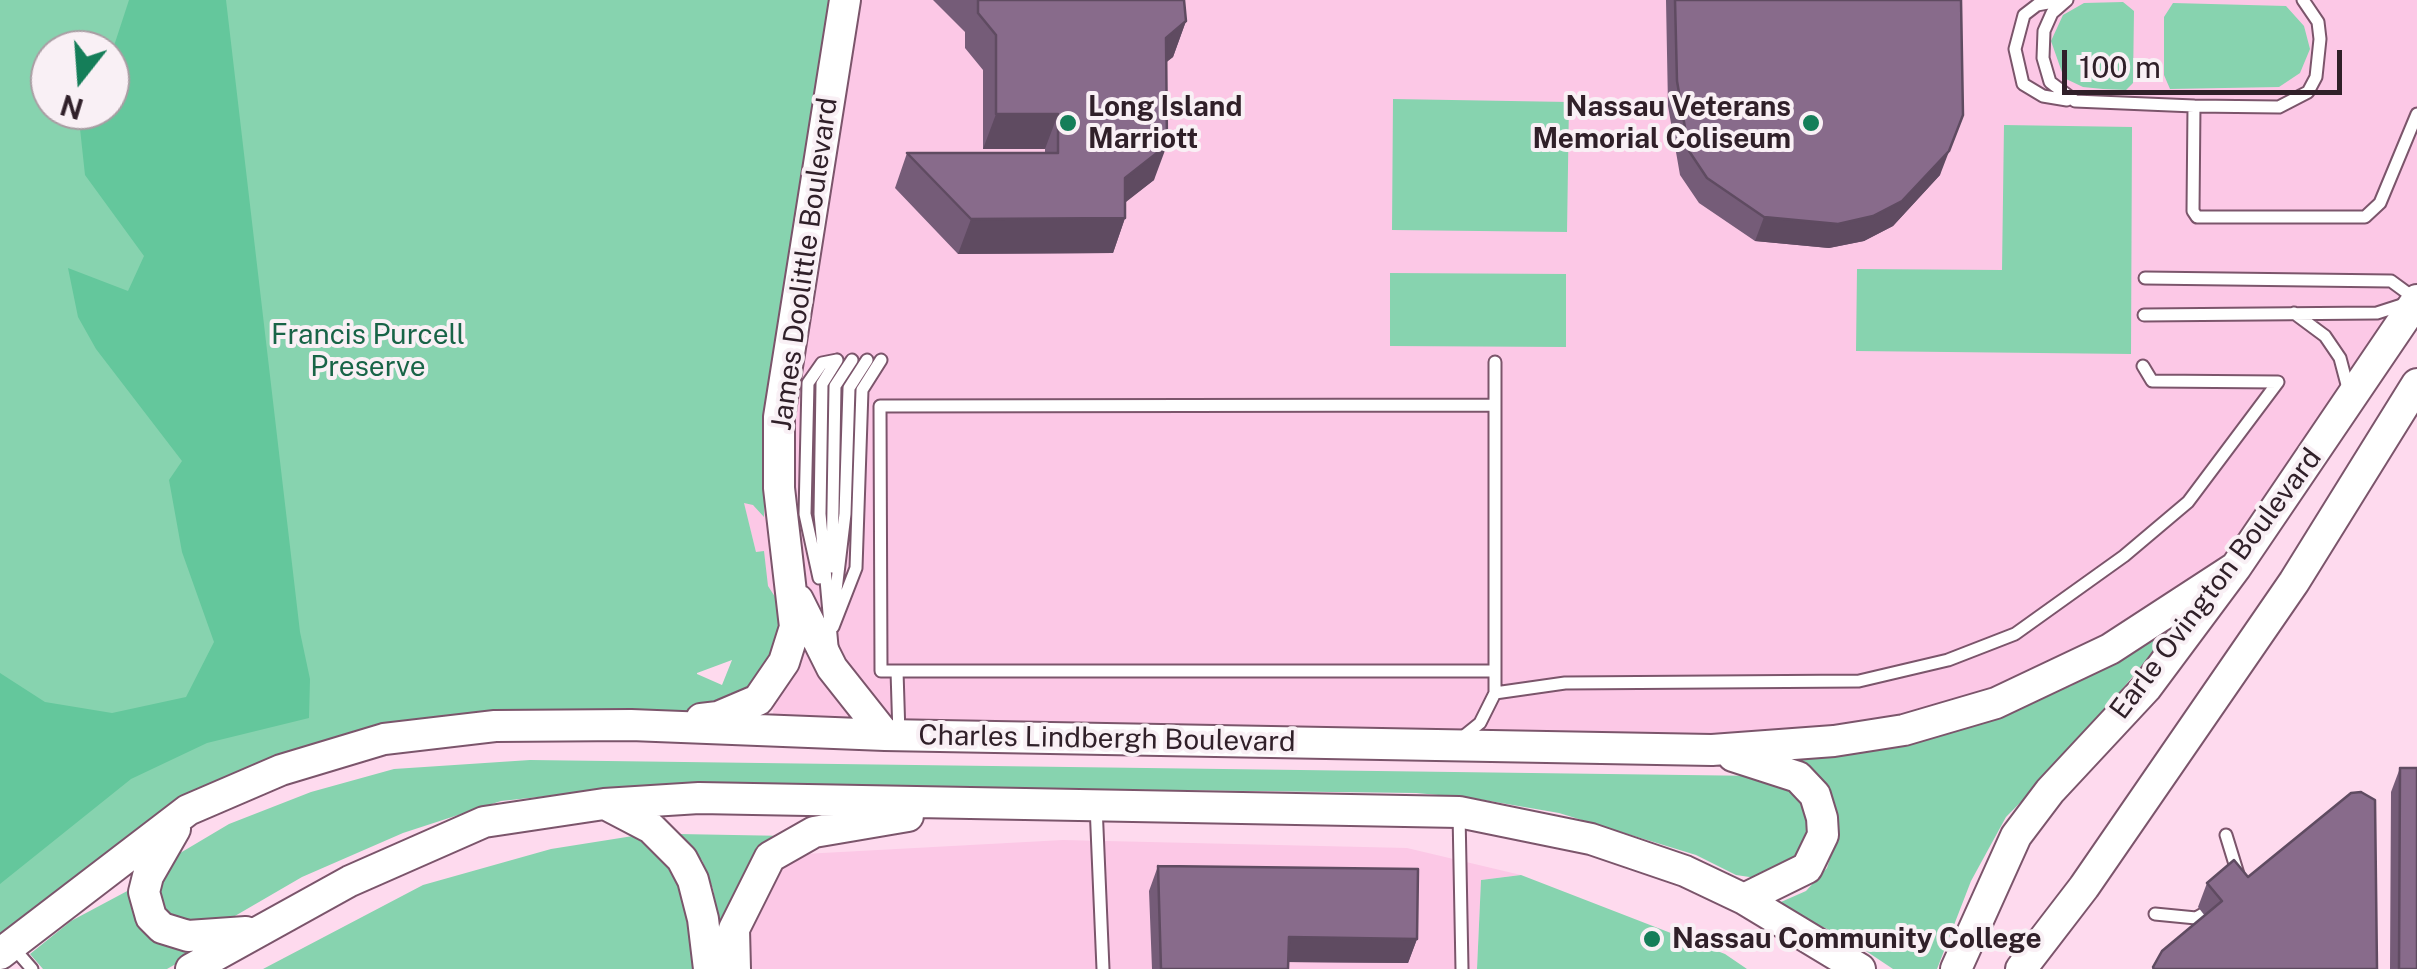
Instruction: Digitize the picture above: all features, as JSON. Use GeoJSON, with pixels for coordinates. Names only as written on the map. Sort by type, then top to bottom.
{"type":"FeatureCollection","features":[{"type":"Feature","properties":{"kind":"main road","name":"James Doolittle Boulevard"},"geometry":{"type":"LineString","coordinates":[[631,725],[718,717],[758,700],[784,662],[791,643],[795,627],[793,589],[779,488],[779,416],[845,0]]}},
{"type":"Feature","properties":{"kind":"main road","name":"Earle Ovington Boulevard"},"geometry":{"type":"LineString","coordinates":[[1956,969],[2016,836],[2050,791],[2146,688],[2236,567],[2417,300]]}},
{"type":"Feature","properties":{"kind":"main road","name":"Earle Ovington Boulevard"},"geometry":{"type":"LineString","coordinates":[[2021,969],[2084,887],[2294,582],[2417,384]]}},
{"type":"Feature","properties":{"kind":"main road","name":"Charles Lindbergh Boulevard"},"geometry":{"type":"LineString","coordinates":[[6,950],[188,810],[281,770],[384,738],[494,726],[631,725],[892,735],[1712,750],[1834,741],[1904,730],[1996,703],[2110,650],[2236,567]]}},
{"type":"Feature","properties":{"kind":"main road","name":"James Doolittle Boulevard"},"geometry":{"type":"LineString","coordinates":[[793,589],[832,668],[892,735]]}},
{"type":"Feature","properties":{"kind":"main road"},"geometry":{"type":"LineString","coordinates":[[1712,750],[1798,777],[1815,795],[1822,818],[1823,835],[1807,868],[1744,899]]}},
{"type":"Feature","properties":{"kind":"main road"},"geometry":{"type":"LineString","coordinates":[[191,969],[366,873],[484,822],[660,798],[1459,812],[1591,839],[1685,871],[1744,899],[1860,969]]}},
{"type":"Feature","properties":{"kind":"main road"},"geometry":{"type":"LineString","coordinates":[[604,804],[643,822],[682,859],[694,880],[709,969]]}},
{"type":"Feature","properties":{"kind":"main road"},"geometry":{"type":"LineString","coordinates":[[735,969],[734,929],[770,856],[786,845],[814,832],[882,818],[995,804]]}},
{"type":"Feature","properties":{"kind":"main road"},"geometry":{"type":"LineString","coordinates":[[188,810],[160,849],[148,876],[144,892],[152,917],[162,928],[188,936],[256,931]]}},
{"type":"Feature","properties":{"kind":"lane"},"geometry":{"type":"LineString","coordinates":[[2066,0],[2052,14],[2044,31],[2042,58],[2056,90],[2075,101]]}},
{"type":"Feature","properties":{"kind":"lane"},"geometry":{"type":"LineString","coordinates":[[2066,0],[2037,4],[2024,14],[2016,36],[2017,76],[2034,93],[2075,101],[2279,108],[2308,92],[2316,77],[2318,22],[2303,0]]}},
{"type":"Feature","properties":{"kind":"lane"},"geometry":{"type":"LineString","coordinates":[[2194,106],[2192,211],[2204,219],[2366,217],[2380,203],[2417,114]]}},
{"type":"Feature","properties":{"kind":"lane"},"geometry":{"type":"LineString","coordinates":[[2145,278],[2390,281],[2417,300]]}},
{"type":"Feature","properties":{"kind":"lane"},"geometry":{"type":"LineString","coordinates":[[2144,315],[2377,313],[2417,300]]}},
{"type":"Feature","properties":{"kind":"lane"},"geometry":{"type":"LineString","coordinates":[[2294,313],[2326,336],[2340,358],[2351,401]]}},
{"type":"Feature","properties":{"kind":"lane"},"geometry":{"type":"LineString","coordinates":[[831,631],[806,514],[807,402],[814,371],[837,360]]}},
{"type":"Feature","properties":{"kind":"lane"},"geometry":{"type":"LineString","coordinates":[[832,668],[835,386],[852,360]]}},
{"type":"Feature","properties":{"kind":"lane"},"geometry":{"type":"LineString","coordinates":[[831,631],[846,514],[849,388],[867,360]]}},
{"type":"Feature","properties":{"kind":"lane"},"geometry":{"type":"LineString","coordinates":[[831,631],[856,568],[862,390],[881,360]]}},
{"type":"Feature","properties":{"kind":"lane"},"geometry":{"type":"LineString","coordinates":[[1452,745],[1480,724],[1495,693],[1494,362]]}},
{"type":"Feature","properties":{"kind":"lane"},"geometry":{"type":"LineString","coordinates":[[1495,693],[1565,683],[1859,681],[1948,660],[2015,634],[2124,556],[2188,502],[2278,382],[2152,381],[2144,366]]}},
{"type":"Feature","properties":{"kind":"lane"},"geometry":{"type":"LineString","coordinates":[[1494,405],[880,406],[881,672],[1494,671]]}},
{"type":"Feature","properties":{"kind":"lane"},"geometry":{"type":"LineString","coordinates":[[892,735],[897,671]]}},
{"type":"Feature","properties":{"kind":"lane"},"geometry":{"type":"LineString","coordinates":[[1096,806],[1102,969]]}},
{"type":"Feature","properties":{"kind":"lane"},"geometry":{"type":"LineString","coordinates":[[1459,812],[1462,969]]}},
{"type":"Feature","properties":{"kind":"lane"},"geometry":{"type":"LineString","coordinates":[[2226,835],[2236,856],[2236,886]]}},
{"type":"Feature","properties":{"kind":"lane"},"geometry":{"type":"LineString","coordinates":[[2155,914],[2196,918],[2203,914]]}},
{"type":"Feature","properties":{"kind":"lane"},"geometry":{"type":"LineString","coordinates":[[6,950],[32,969]]}},
{"type":"Feature","properties":{"kind":"shaded area"},"geometry":{"type":"Polygon","coordinates":[[[818,0],[2417,0],[2417,293],[2232,565],[2013,693],[1839,737],[772,726],[779,642],[740,489],[818,0]]]}},
{"type":"Feature","properties":{"kind":"shaded area"},"geometry":{"type":"Polygon","coordinates":[[[1063,840],[1407,848],[1521,875],[1481,880],[1477,969],[745,969],[743,938],[777,863],[804,854],[1063,840]]]}},
{"type":"Feature","properties":{"kind":"green space","name":"Francis Purcell Preserve"},"geometry":{"type":"Polygon","coordinates":[[[0,0],[830,0],[783,304],[766,445],[764,517],[753,505],[744,503],[756,552],[764,551],[768,586],[779,603],[781,648],[748,697],[730,693],[729,703],[712,712],[479,712],[354,735],[268,763],[0,938],[0,0]],[[732,660],[697,673],[697,674],[722,685],[732,660]]]}},
{"type":"Feature","properties":{"kind":"green space"},"geometry":{"type":"Polygon","coordinates":[[[129,0],[226,0],[300,632],[310,679],[309,718],[207,743],[131,779],[0,884],[0,673],[45,702],[112,713],[186,697],[214,642],[182,552],[169,480],[182,461],[96,349],[78,317],[68,268],[128,291],[144,256],[85,175],[80,130],[130,130],[130,30],[119,30],[129,0]]]}},
{"type":"Feature","properties":{"kind":"green space"},"geometry":{"type":"Polygon","coordinates":[[[2123,2],[2134,11],[2133,83],[2126,90],[2103,89],[2083,87],[2064,78],[2051,41],[2063,15],[2084,3],[2123,2]]]}},
{"type":"Feature","properties":{"kind":"green space"},"geometry":{"type":"Polygon","coordinates":[[[2173,3],[2286,6],[2304,26],[2310,49],[2300,73],[2279,87],[2170,89],[2164,75],[2164,17],[2173,3]]]}},
{"type":"Feature","properties":{"kind":"green space"},"geometry":{"type":"Polygon","coordinates":[[[1393,99],[1569,102],[1567,232],[1392,230],[1393,99]]]}},
{"type":"Feature","properties":{"kind":"green space"},"geometry":{"type":"Polygon","coordinates":[[[2004,125],[2132,127],[2131,354],[1856,351],[1857,269],[2002,270],[2004,125]]]}},
{"type":"Feature","properties":{"kind":"green space"},"geometry":{"type":"Polygon","coordinates":[[[1390,273],[1566,274],[1566,347],[1390,346],[1390,273]]]}},
{"type":"Feature","properties":{"kind":"green space"},"geometry":{"type":"Polygon","coordinates":[[[2174,626],[2074,748],[2006,817],[1971,881],[1937,969],[1893,969],[1845,937],[1774,905],[1806,891],[1827,868],[1837,836],[1832,797],[1813,771],[1787,758],[1852,751],[1957,730],[2071,686],[2174,626]]]}},
{"type":"Feature","properties":{"kind":"green space"},"geometry":{"type":"Polygon","coordinates":[[[530,760],[1762,776],[1788,785],[1806,806],[1811,829],[1806,851],[1763,879],[1736,875],[1696,855],[1559,813],[1416,793],[662,784],[501,801],[403,833],[302,877],[216,927],[163,917],[155,879],[165,862],[229,824],[311,792],[394,769],[530,760]]]}},
{"type":"Feature","properties":{"kind":"green space"},"geometry":{"type":"Polygon","coordinates":[[[678,834],[789,836],[723,950],[713,889],[702,860],[678,834]]]}},
{"type":"Feature","properties":{"kind":"green space"},"geometry":{"type":"Polygon","coordinates":[[[633,836],[656,841],[678,862],[700,969],[263,969],[423,885],[551,849],[633,836]]]}},
{"type":"Feature","properties":{"kind":"green space"},"geometry":{"type":"Polygon","coordinates":[[[1521,875],[1725,954],[1747,969],[1477,969],[1481,880],[1521,875]]]}},
{"type":"Feature","properties":{"kind":"green space"},"geometry":{"type":"Polygon","coordinates":[[[131,889],[147,934],[168,946],[195,949],[195,953],[167,969],[43,969],[30,954],[71,921],[131,889]]]}},
{"type":"Feature","properties":{"kind":"building","name":"Long Island Marriott"},"geometry":{"type":"Polygon","coordinates":[[[978,0],[1184,0],[1186,21],[1166,38],[1167,145],[1125,178],[1125,218],[971,219],[907,153],[1058,153],[1058,114],[996,114],[996,35],[978,13],[978,0]]]}},
{"type":"Feature","properties":{"kind":"building","name":"Nassau Veterans Memorial Coliseum"},"geometry":{"type":"Polygon","coordinates":[[[1675,0],[1961,0],[1963,115],[1949,151],[1902,201],[1873,216],[1838,224],[1764,217],[1707,178],[1689,151],[1677,81],[1675,0]]]}},
{"type":"Feature","properties":{"kind":"building"},"geometry":{"type":"Polygon","coordinates":[[[2400,768],[2417,768],[2417,969],[2399,969],[2400,768]]]}},
{"type":"Feature","properties":{"kind":"building"},"geometry":{"type":"Polygon","coordinates":[[[2361,792],[2375,800],[2377,969],[2154,969],[2162,951],[2222,901],[2207,883],[2234,860],[2248,877],[2351,793],[2361,792]]]}},
{"type":"Feature","properties":{"kind":"building"},"geometry":{"type":"Polygon","coordinates":[[[1158,866],[1418,869],[1417,939],[1289,937],[1288,969],[1161,969],[1158,866]]]}},
{"type":"Feature","properties":{"kind":"place","name":"Long Island Marriott"},"geometry":{"type":"Point","coordinates":[1068,123]}},
{"type":"Feature","properties":{"kind":"place","name":"Nassau Veterans Memorial Coliseum"},"geometry":{"type":"Point","coordinates":[1811,123]}},
{"type":"Feature","properties":{"kind":"place","name":"Nassau Community College"},"geometry":{"type":"Point","coordinates":[1652,939]}}]}
